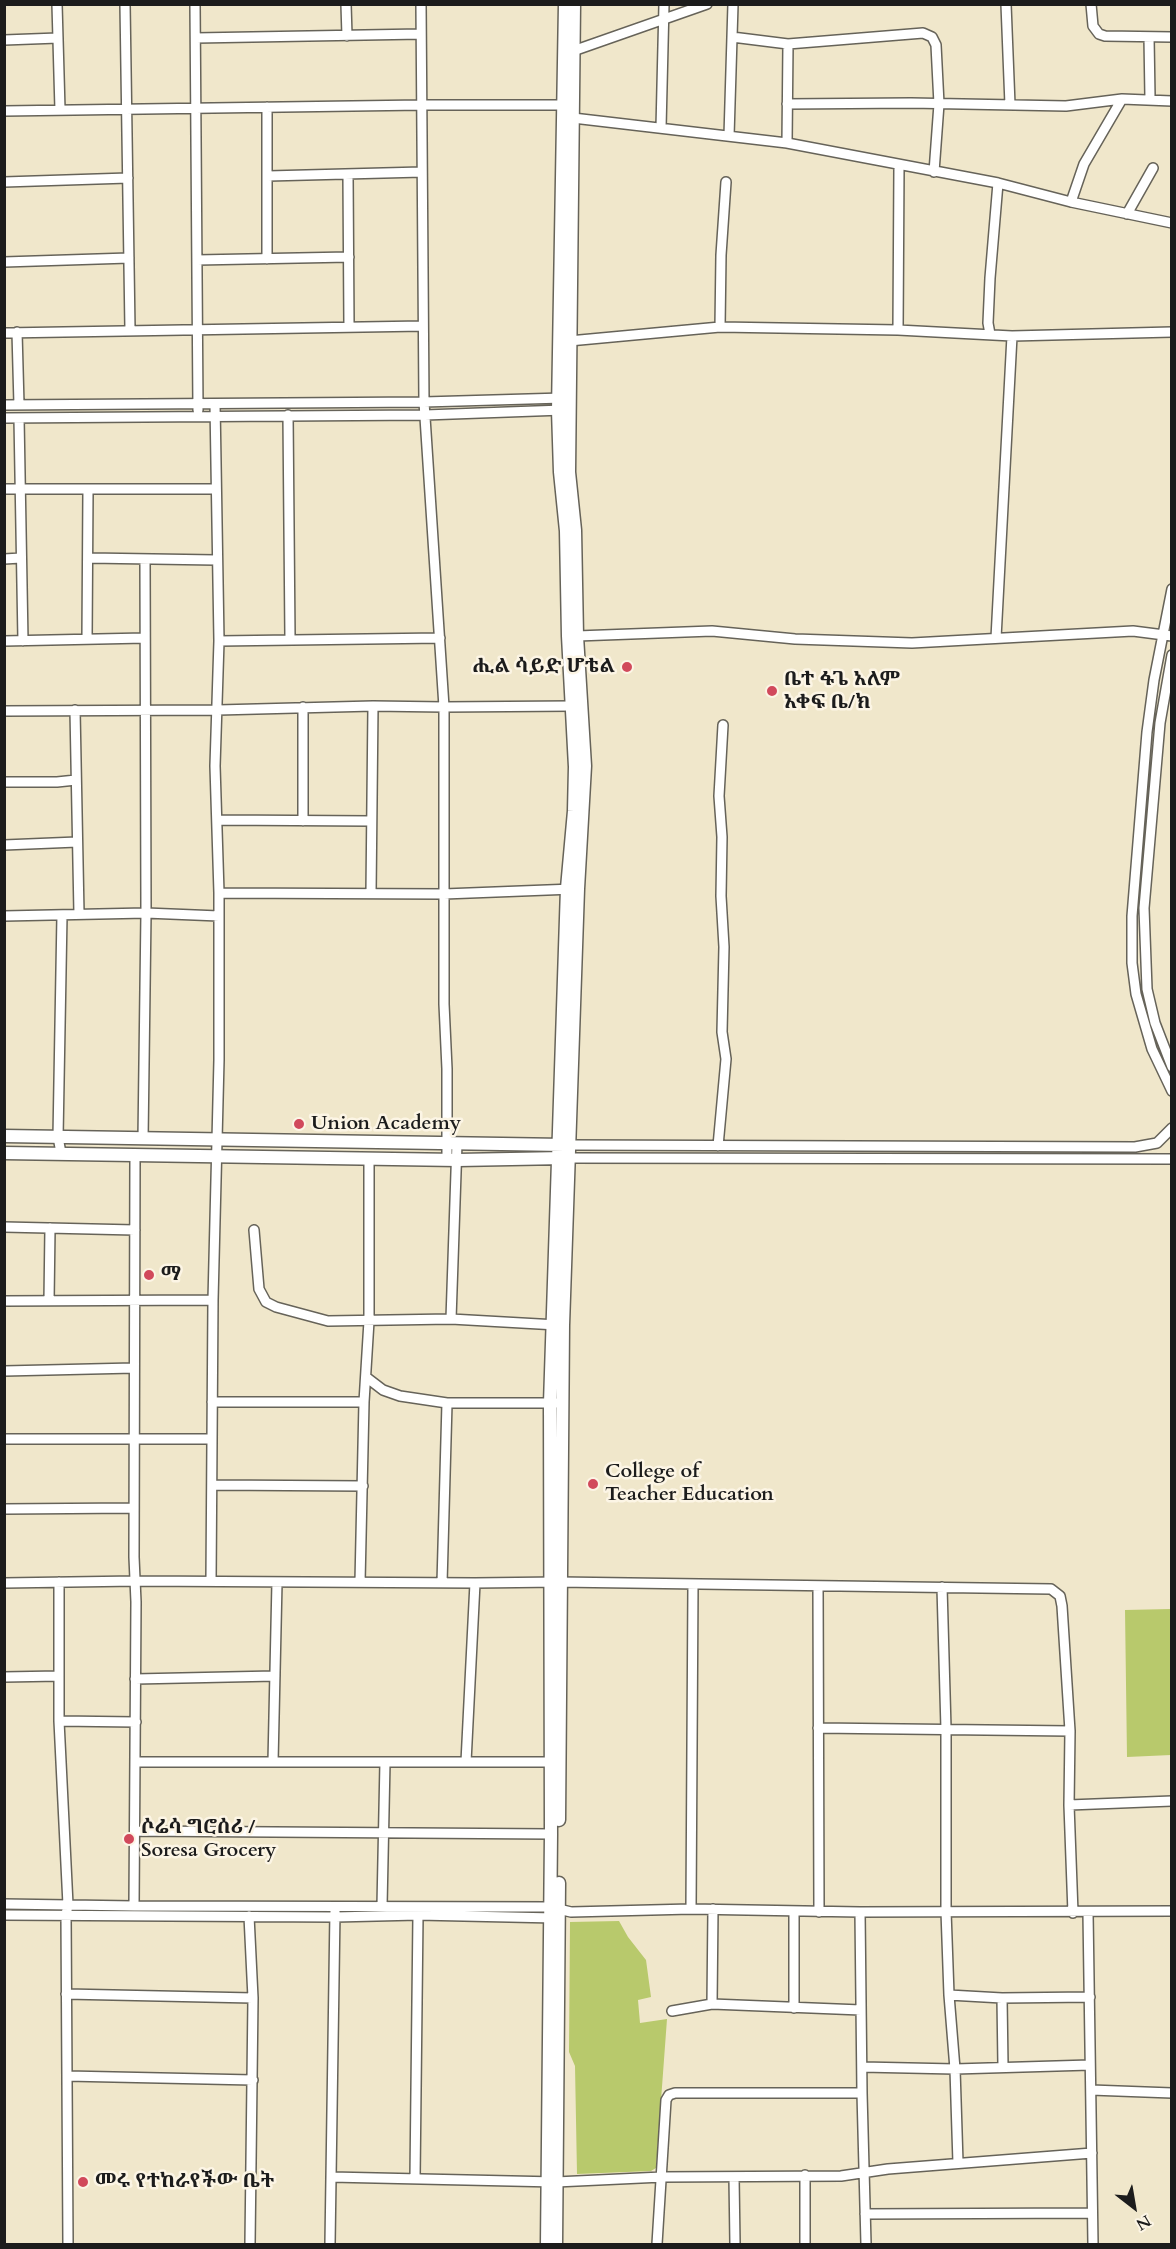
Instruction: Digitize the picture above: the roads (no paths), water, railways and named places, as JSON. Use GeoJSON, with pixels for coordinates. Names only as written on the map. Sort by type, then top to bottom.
{"type":"FeatureCollection","features":[{"type":"Feature","properties":{"kind":"main road"},"geometry":{"type":"LineString","coordinates":[[547,2244],[551,2181],[555,1913],[555,1403],[575,767],[566,531],[560,472],[563,404],[565,4]]}},
{"type":"Feature","properties":{"kind":"main road"},"geometry":{"type":"LineString","coordinates":[[572,889],[585,766],[577,636],[574,530],[563,404],[569,341],[574,4]]}},
{"type":"Feature","properties":{"kind":"main road"},"geometry":{"type":"LineString","coordinates":[[4,1136],[564,1145]]}},
{"type":"Feature","properties":{"kind":"main road"},"geometry":{"type":"LineString","coordinates":[[4,1153],[217,1158],[452,1160],[563,1158]]}},
{"type":"Feature","properties":{"kind":"main road"},"geometry":{"type":"LineString","coordinates":[[554,1582],[550,1762],[555,1913]]}},
{"type":"Feature","properties":{"kind":"main road"},"geometry":{"type":"LineString","coordinates":[[551,2181],[556,2244]]}},
{"type":"Feature","properties":{"kind":"street"},"geometry":{"type":"LineString","coordinates":[[57,4],[60,110]]}},
{"type":"Feature","properties":{"kind":"street"},"geometry":{"type":"LineString","coordinates":[[125,4],[130,330]]}},
{"type":"Feature","properties":{"kind":"street"},"geometry":{"type":"LineString","coordinates":[[195,4],[198,416]]}},
{"type":"Feature","properties":{"kind":"street"},"geometry":{"type":"LineString","coordinates":[[346,4],[347,36]]}},
{"type":"Feature","properties":{"kind":"street"},"geometry":{"type":"LineString","coordinates":[[420,4],[424,402],[444,707],[444,894],[452,1143],[451,1319]]}},
{"type":"Feature","properties":{"kind":"street"},"geometry":{"type":"LineString","coordinates":[[661,128],[664,4]]}},
{"type":"Feature","properties":{"kind":"street"},"geometry":{"type":"LineString","coordinates":[[573,51],[664,21],[690,7],[707,4]]}},
{"type":"Feature","properties":{"kind":"street"},"geometry":{"type":"LineString","coordinates":[[729,136],[733,4]]}},
{"type":"Feature","properties":{"kind":"street"},"geometry":{"type":"LineString","coordinates":[[1006,4],[1010,105]]}},
{"type":"Feature","properties":{"kind":"street"},"geometry":{"type":"LineString","coordinates":[[1091,4],[1093,26],[1099,34],[1172,37]]}},
{"type":"Feature","properties":{"kind":"street"},"geometry":{"type":"LineString","coordinates":[[732,37],[788,44],[923,33],[932,38],[936,45],[939,104],[934,172]]}},
{"type":"Feature","properties":{"kind":"street"},"geometry":{"type":"LineString","coordinates":[[196,38],[421,34]]}},
{"type":"Feature","properties":{"kind":"street"},"geometry":{"type":"LineString","coordinates":[[1149,37],[1150,99]]}},
{"type":"Feature","properties":{"kind":"street"},"geometry":{"type":"LineString","coordinates":[[4,40],[58,38]]}},
{"type":"Feature","properties":{"kind":"street"},"geometry":{"type":"LineString","coordinates":[[787,143],[788,44]]}},
{"type":"Feature","properties":{"kind":"street"},"geometry":{"type":"LineString","coordinates":[[1071,202],[1084,164],[1122,99]]}},
{"type":"Feature","properties":{"kind":"street"},"geometry":{"type":"LineString","coordinates":[[787,104],[1066,106],[1122,99],[1172,101]]}},
{"type":"Feature","properties":{"kind":"street"},"geometry":{"type":"LineString","coordinates":[[4,111],[563,105]]}},
{"type":"Feature","properties":{"kind":"street"},"geometry":{"type":"LineString","coordinates":[[267,107],[267,259]]}},
{"type":"Feature","properties":{"kind":"street"},"geometry":{"type":"LineString","coordinates":[[573,118],[787,143],[898,166],[998,183],[1071,202],[1172,223]]}},
{"type":"Feature","properties":{"kind":"street"},"geometry":{"type":"LineString","coordinates":[[898,166],[898,330]]}},
{"type":"Feature","properties":{"kind":"street"},"geometry":{"type":"LineString","coordinates":[[1126,214],[1153,168]]}},
{"type":"Feature","properties":{"kind":"street"},"geometry":{"type":"LineString","coordinates":[[268,176],[422,172]]}},
{"type":"Feature","properties":{"kind":"street"},"geometry":{"type":"LineString","coordinates":[[348,175],[349,327]]}},
{"type":"Feature","properties":{"kind":"street"},"geometry":{"type":"LineString","coordinates":[[4,182],[128,178]]}},
{"type":"Feature","properties":{"kind":"street"},"geometry":{"type":"LineString","coordinates":[[720,327],[721,255],[726,182]]}},
{"type":"Feature","properties":{"kind":"street"},"geometry":{"type":"LineString","coordinates":[[990,334],[988,323],[990,278],[998,183]]}},
{"type":"Feature","properties":{"kind":"street"},"geometry":{"type":"LineString","coordinates":[[4,262],[129,258]]}},
{"type":"Feature","properties":{"kind":"street"},"geometry":{"type":"LineString","coordinates":[[197,260],[349,258]]}},
{"type":"Feature","properties":{"kind":"street"},"geometry":{"type":"LineString","coordinates":[[4,333],[423,326]]}},
{"type":"Feature","properties":{"kind":"street"},"geometry":{"type":"LineString","coordinates":[[569,341],[720,327],[898,330],[1012,336],[1172,332]]}},
{"type":"Feature","properties":{"kind":"street"},"geometry":{"type":"LineString","coordinates":[[17,332],[19,405]]}},
{"type":"Feature","properties":{"kind":"street"},"geometry":{"type":"LineString","coordinates":[[996,638],[1012,336]]}},
{"type":"Feature","properties":{"kind":"street"},"geometry":{"type":"LineString","coordinates":[[4,405],[424,402],[563,404]]}},
{"type":"Feature","properties":{"kind":"street"},"geometry":{"type":"LineString","coordinates":[[211,1581],[219,916],[215,766],[219,641],[215,404]]}},
{"type":"Feature","properties":{"kind":"street"},"geometry":{"type":"LineString","coordinates":[[4,418],[425,415],[563,404]]}},
{"type":"Feature","properties":{"kind":"street"},"geometry":{"type":"LineString","coordinates":[[288,415],[290,639]]}},
{"type":"Feature","properties":{"kind":"street"},"geometry":{"type":"LineString","coordinates":[[19,418],[23,641]]}},
{"type":"Feature","properties":{"kind":"street"},"geometry":{"type":"LineString","coordinates":[[4,489],[216,489]]}},
{"type":"Feature","properties":{"kind":"street"},"geometry":{"type":"LineString","coordinates":[[87,639],[88,490]]}},
{"type":"Feature","properties":{"kind":"street"},"geometry":{"type":"LineString","coordinates":[[4,559],[21,558]]}},
{"type":"Feature","properties":{"kind":"street"},"geometry":{"type":"LineString","coordinates":[[88,558],[216,560]]}},
{"type":"Feature","properties":{"kind":"street"},"geometry":{"type":"LineString","coordinates":[[143,1139],[146,913],[145,559]]}},
{"type":"Feature","properties":{"kind":"street"},"geometry":{"type":"LineString","coordinates":[[1172,589],[1167,635],[1154,680],[1143,767],[1132,916],[1132,963],[1136,994],[1152,1049],[1172,1091]]}},
{"type":"Feature","properties":{"kind":"street"},"geometry":{"type":"LineString","coordinates":[[577,636],[712,631],[855,642],[912,643],[1133,631],[1167,635]]}},
{"type":"Feature","properties":{"kind":"street"},"geometry":{"type":"LineString","coordinates":[[4,641],[145,638]]}},
{"type":"Feature","properties":{"kind":"street"},"geometry":{"type":"LineString","coordinates":[[219,641],[440,638]]}},
{"type":"Feature","properties":{"kind":"street"},"geometry":{"type":"LineString","coordinates":[[1172,655],[1160,723],[1144,909],[1147,989],[1155,1023],[1172,1067]]}},
{"type":"Feature","properties":{"kind":"street"},"geometry":{"type":"LineString","coordinates":[[371,893],[373,706]]}},
{"type":"Feature","properties":{"kind":"street"},"geometry":{"type":"LineString","coordinates":[[4,711],[572,706]]}},
{"type":"Feature","properties":{"kind":"street"},"geometry":{"type":"LineString","coordinates":[[303,707],[303,821]]}},
{"type":"Feature","properties":{"kind":"street"},"geometry":{"type":"LineString","coordinates":[[75,710],[78,914]]}},
{"type":"Feature","properties":{"kind":"street"},"geometry":{"type":"LineString","coordinates":[[718,1146],[726,1059],[722,1032],[724,947],[719,796],[723,725]]}},
{"type":"Feature","properties":{"kind":"street"},"geometry":{"type":"LineString","coordinates":[[1143,767],[1156,769]]}},
{"type":"Feature","properties":{"kind":"street"},"geometry":{"type":"LineString","coordinates":[[4,782],[76,780]]}},
{"type":"Feature","properties":{"kind":"street"},"geometry":{"type":"LineString","coordinates":[[218,820],[371,821]]}},
{"type":"Feature","properties":{"kind":"street"},"geometry":{"type":"LineString","coordinates":[[4,845],[77,842]]}},
{"type":"Feature","properties":{"kind":"street"},"geometry":{"type":"LineString","coordinates":[[219,892],[444,894],[572,889]]}},
{"type":"Feature","properties":{"kind":"street"},"geometry":{"type":"LineString","coordinates":[[4,916],[146,913],[219,916]]}},
{"type":"Feature","properties":{"kind":"street"},"geometry":{"type":"LineString","coordinates":[[61,1153],[58,1137],[62,915]]}},
{"type":"Feature","properties":{"kind":"street"},"geometry":{"type":"LineString","coordinates":[[564,1145],[1148,1146],[1157,1143],[1172,1128]]}},
{"type":"Feature","properties":{"kind":"street"},"geometry":{"type":"LineString","coordinates":[[1086,1147],[1089,1159]]}},
{"type":"Feature","properties":{"kind":"street"},"geometry":{"type":"LineString","coordinates":[[134,1906],[136,1762],[135,1155]]}},
{"type":"Feature","properties":{"kind":"street"},"geometry":{"type":"LineString","coordinates":[[563,1158],[1172,1159]]}},
{"type":"Feature","properties":{"kind":"street"},"geometry":{"type":"LineString","coordinates":[[360,1582],[364,1402],[369,1321],[369,1159]]}},
{"type":"Feature","properties":{"kind":"street"},"geometry":{"type":"LineString","coordinates":[[4,1227],[135,1230]]}},
{"type":"Feature","properties":{"kind":"street"},"geometry":{"type":"LineString","coordinates":[[49,1300],[50,1228]]}},
{"type":"Feature","properties":{"kind":"street"},"geometry":{"type":"LineString","coordinates":[[254,1230],[257,1278],[262,1297],[266,1302],[301,1314],[328,1321],[451,1319],[557,1324]]}},
{"type":"Feature","properties":{"kind":"street"},"geometry":{"type":"LineString","coordinates":[[4,1301],[213,1300]]}},
{"type":"Feature","properties":{"kind":"street"},"geometry":{"type":"LineString","coordinates":[[4,1371],[134,1368]]}},
{"type":"Feature","properties":{"kind":"street"},"geometry":{"type":"LineString","coordinates":[[366,1377],[383,1390],[400,1396],[447,1402],[555,1403]]}},
{"type":"Feature","properties":{"kind":"street"},"geometry":{"type":"LineString","coordinates":[[212,1402],[364,1402]]}},
{"type":"Feature","properties":{"kind":"street"},"geometry":{"type":"LineString","coordinates":[[442,1583],[447,1402]]}},
{"type":"Feature","properties":{"kind":"street"},"geometry":{"type":"LineString","coordinates":[[4,1438],[212,1439]]}},
{"type":"Feature","properties":{"kind":"street"},"geometry":{"type":"LineString","coordinates":[[212,1485],[363,1486]]}},
{"type":"Feature","properties":{"kind":"street"},"geometry":{"type":"LineString","coordinates":[[4,1509],[134,1508]]}},
{"type":"Feature","properties":{"kind":"street"},"geometry":{"type":"LineString","coordinates":[[59,1582],[59,1721],[68,1905],[66,1915],[68,2244]]}},
{"type":"Feature","properties":{"kind":"street"},"geometry":{"type":"LineString","coordinates":[[273,1762],[277,1582]]}},
{"type":"Feature","properties":{"kind":"street"},"geometry":{"type":"LineString","coordinates":[[4,1583],[554,1582],[1051,1590],[1060,1596],[1070,1731],[1069,1804],[1073,1913]]}},
{"type":"Feature","properties":{"kind":"street"},"geometry":{"type":"LineString","coordinates":[[465,1762],[475,1583]]}},
{"type":"Feature","properties":{"kind":"street"},"geometry":{"type":"LineString","coordinates":[[691,1909],[693,1584]]}},
{"type":"Feature","properties":{"kind":"street"},"geometry":{"type":"LineString","coordinates":[[818,1586],[819,1911]]}},
{"type":"Feature","properties":{"kind":"street"},"geometry":{"type":"LineString","coordinates":[[942,1587],[946,1729],[946,1911],[958,2163]]}},
{"type":"Feature","properties":{"kind":"street"},"geometry":{"type":"LineString","coordinates":[[4,1677],[59,1676]]}},
{"type":"Feature","properties":{"kind":"street"},"geometry":{"type":"LineString","coordinates":[[135,1679],[274,1676]]}},
{"type":"Feature","properties":{"kind":"street"},"geometry":{"type":"LineString","coordinates":[[59,1721],[136,1722]]}},
{"type":"Feature","properties":{"kind":"street"},"geometry":{"type":"LineString","coordinates":[[818,1728],[1070,1731]]}},
{"type":"Feature","properties":{"kind":"street"},"geometry":{"type":"LineString","coordinates":[[136,1762],[550,1762]]}},
{"type":"Feature","properties":{"kind":"street"},"geometry":{"type":"LineString","coordinates":[[382,1906],[385,1762]]}},
{"type":"Feature","properties":{"kind":"street"},"geometry":{"type":"LineString","coordinates":[[1069,1804],[1172,1802]]}},
{"type":"Feature","properties":{"kind":"street"},"geometry":{"type":"LineString","coordinates":[[135,1832],[551,1834]]}},
{"type":"Feature","properties":{"kind":"street"},"geometry":{"type":"LineString","coordinates":[[4,1904],[382,1906],[555,1913]]}},
{"type":"Feature","properties":{"kind":"street"},"geometry":{"type":"LineString","coordinates":[[330,2244],[335,1906]]}},
{"type":"Feature","properties":{"kind":"street"},"geometry":{"type":"LineString","coordinates":[[4,1915],[335,1917],[691,1909],[1073,1913],[1172,1911]]}},
{"type":"Feature","properties":{"kind":"street"},"geometry":{"type":"LineString","coordinates":[[712,2004],[713,1909]]}},
{"type":"Feature","properties":{"kind":"street"},"geometry":{"type":"LineString","coordinates":[[794,1911],[794,2008]]}},
{"type":"Feature","properties":{"kind":"street"},"geometry":{"type":"LineString","coordinates":[[860,1912],[866,2244]]}},
{"type":"Feature","properties":{"kind":"street"},"geometry":{"type":"LineString","coordinates":[[1088,1913],[1093,2244]]}},
{"type":"Feature","properties":{"kind":"street"},"geometry":{"type":"LineString","coordinates":[[415,2178],[418,1915]]}},
{"type":"Feature","properties":{"kind":"street"},"geometry":{"type":"LineString","coordinates":[[249,1916],[253,1998],[250,2244]]}},
{"type":"Feature","properties":{"kind":"street"},"geometry":{"type":"LineString","coordinates":[[66,1994],[253,1998]]}},
{"type":"Feature","properties":{"kind":"street"},"geometry":{"type":"LineString","coordinates":[[949,1995],[1002,1998],[1090,1996]]}},
{"type":"Feature","properties":{"kind":"street"},"geometry":{"type":"LineString","coordinates":[[1002,1998],[1003,2066]]}},
{"type":"Feature","properties":{"kind":"street"},"geometry":{"type":"LineString","coordinates":[[672,2012],[712,2004],[861,2010]]}},
{"type":"Feature","properties":{"kind":"street"},"geometry":{"type":"LineString","coordinates":[[862,2067],[955,2069],[1090,2065]]}},
{"type":"Feature","properties":{"kind":"street"},"geometry":{"type":"LineString","coordinates":[[67,2076],[253,2080]]}},
{"type":"Feature","properties":{"kind":"street"},"geometry":{"type":"LineString","coordinates":[[1091,2090],[1172,2093]]}},
{"type":"Feature","properties":{"kind":"street"},"geometry":{"type":"LineString","coordinates":[[657,2244],[666,2100],[672,2094],[862,2093]]}},
{"type":"Feature","properties":{"kind":"street"},"geometry":{"type":"LineString","coordinates":[[331,2177],[551,2181],[662,2177],[841,2176],[888,2169],[1092,2153]]}},
{"type":"Feature","properties":{"kind":"street"},"geometry":{"type":"LineString","coordinates":[[805,2175],[805,2244]]}},
{"type":"Feature","properties":{"kind":"street"},"geometry":{"type":"LineString","coordinates":[[735,2177],[735,2244]]}},
{"type":"Feature","properties":{"kind":"street"},"geometry":{"type":"LineString","coordinates":[[866,2214],[1092,2213]]}},
{"type":"Feature","properties":{"kind":"place","name":"ሒል ሳይድ ሆቴል"},"geometry":{"type":"Point","coordinates":[627,667]}},
{"type":"Feature","properties":{"kind":"place","name":"ቤተ ፋጌ አለም አቀፍ ቤ/ክ"},"geometry":{"type":"Point","coordinates":[772,691]}},
{"type":"Feature","properties":{"kind":"place","name":"Union Academy"},"geometry":{"type":"Point","coordinates":[299,1124]}},
{"type":"Feature","properties":{"kind":"place","name":"ማ"},"geometry":{"type":"Point","coordinates":[149,1275]}},
{"type":"Feature","properties":{"kind":"place","name":"College of Teacher Education"},"geometry":{"type":"Point","coordinates":[593,1484]}},
{"type":"Feature","properties":{"kind":"place","name":"ሶሬሳ ግሮሰሪ / Soresa Grocery"},"geometry":{"type":"Point","coordinates":[129,1839]}},
{"type":"Feature","properties":{"kind":"place","name":"መሩ የተከራየችው ቤት"},"geometry":{"type":"Point","coordinates":[83,2182]}}]}
